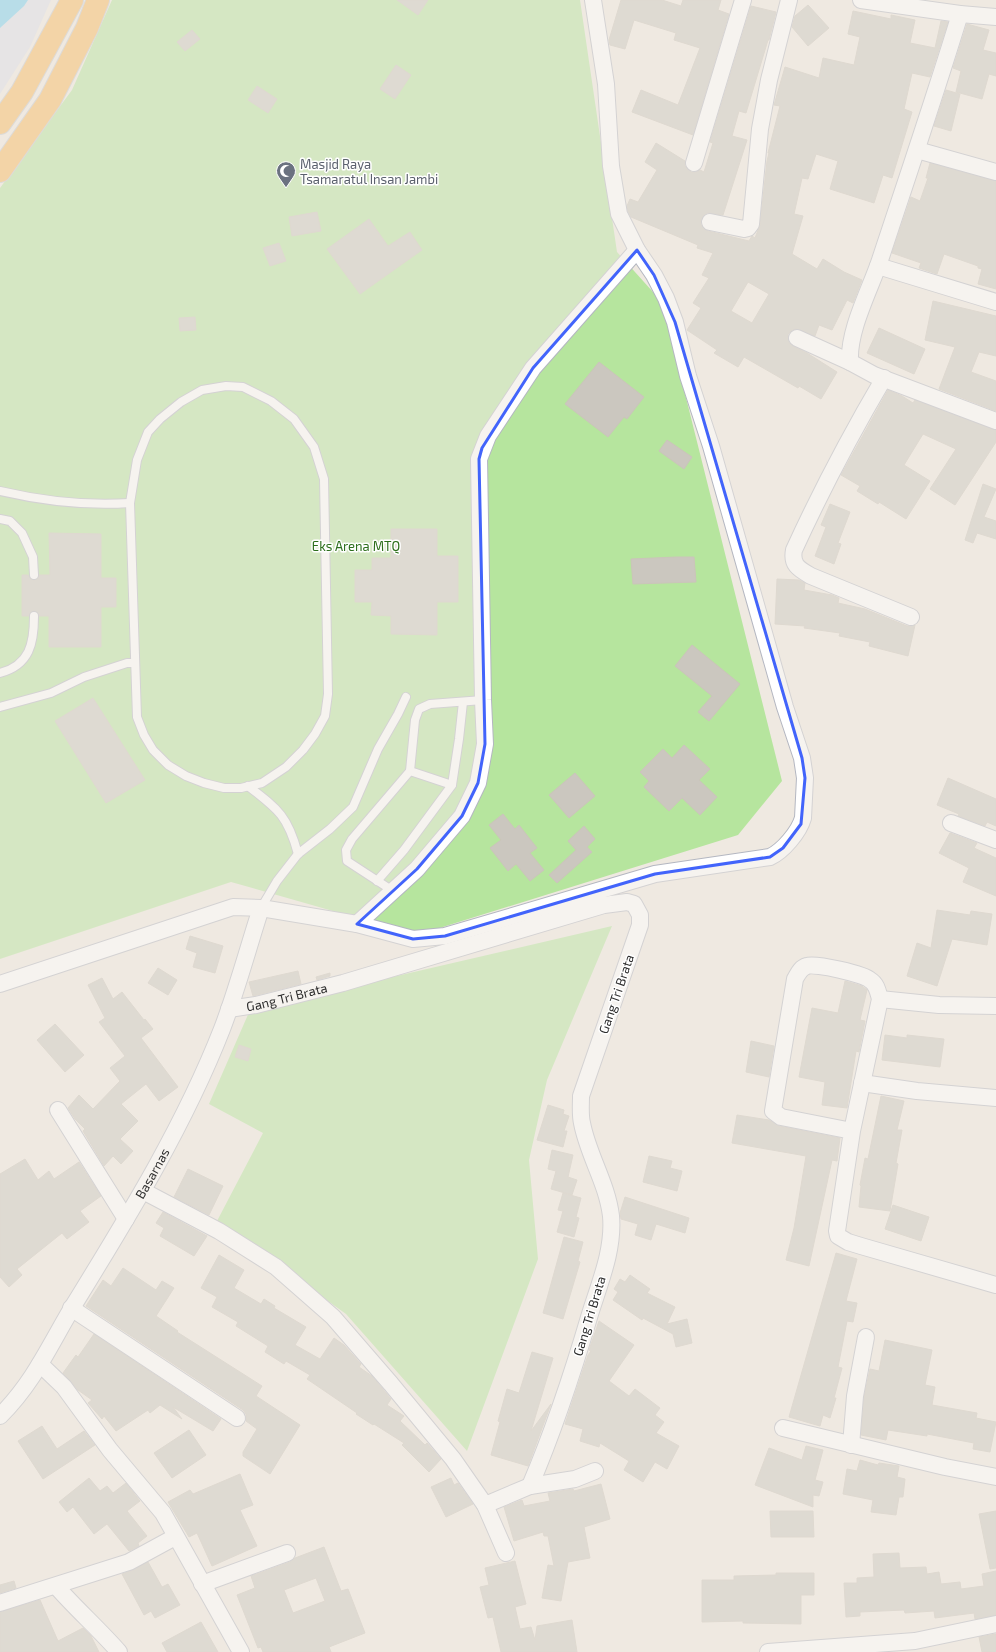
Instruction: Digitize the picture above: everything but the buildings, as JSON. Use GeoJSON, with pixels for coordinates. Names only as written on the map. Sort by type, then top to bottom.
{"type":"FeatureCollection","features":[{"type":"Feature","properties":{"kind":"highway"},"geometry":{"type":"LineString","coordinates":[[0,123],[22,92],[72,0]]}},
{"type":"Feature","properties":{"kind":"highway"},"geometry":{"type":"LineString","coordinates":[[0,170],[50,100],[87,28],[98,0]]}},
{"type":"Feature","properties":{"kind":"street"},"geometry":{"type":"LineString","coordinates":[[0,984],[233,907],[261,908],[356,924],[413,939],[445,936],[655,874],[770,857],[783,848],[801,824],[805,778],[802,758],[785,707],[711,446],[688,376],[675,322],[666,298],[654,275],[637,250],[619,214],[611,166],[606,84],[593,0]]}},
{"type":"Feature","properties":{"kind":"street"},"geometry":{"type":"LineString","coordinates":[[694,162],[743,0]]}},
{"type":"Feature","properties":{"kind":"street"},"geometry":{"type":"LineString","coordinates":[[710,222],[744,229],[748,228],[751,224],[760,129],[770,80],[790,0]]}},
{"type":"Feature","properties":{"kind":"street"},"geometry":{"type":"LineString","coordinates":[[861,0],[960,14],[996,17]]}},
{"type":"Feature","properties":{"kind":"street"},"geometry":{"type":"LineString","coordinates":[[850,362],[850,351],[857,320],[878,266],[960,14]]}},
{"type":"Feature","properties":{"kind":"street"},"geometry":{"type":"LineString","coordinates":[[917,150],[996,172]]}},
{"type":"Feature","properties":{"kind":"street"},"geometry":{"type":"LineString","coordinates":[[356,924],[393,892],[416,869],[462,816],[478,783],[485,744],[482,700],[479,459],[482,448],[488,436],[533,368],[637,250]]}},
{"type":"Feature","properties":{"kind":"street"},"geometry":{"type":"LineString","coordinates":[[878,266],[996,302]]}},
{"type":"Feature","properties":{"kind":"street"},"geometry":{"type":"LineString","coordinates":[[797,338],[850,362],[874,375],[996,422]]}},
{"type":"Feature","properties":{"kind":"street"},"geometry":{"type":"LineString","coordinates":[[884,378],[860,418],[818,497],[794,550],[793,557],[794,564],[801,571],[911,618]]}},
{"type":"Feature","properties":{"kind":"street"},"geometry":{"type":"LineString","coordinates":[[951,823],[996,840]]}},
{"type":"Feature","properties":{"kind":"street","name":"Gang Tri Brata"},"geometry":{"type":"LineString","coordinates":[[228,1009],[256,1005],[343,983],[604,905],[627,902],[634,904],[640,915],[640,925],[581,1096],[582,1122],[589,1147],[601,1176],[610,1215],[611,1243],[579,1352],[548,1444],[530,1486]]}},
{"type":"Feature","properties":{"kind":"street","name":"Basarnas"},"geometry":{"type":"LineString","coordinates":[[0,1416],[15,1400],[40,1364],[71,1308],[143,1191],[183,1114],[222,1029],[261,908]]}},
{"type":"Feature","properties":{"kind":"street"},"geometry":{"type":"LineString","coordinates":[[852,1131],[781,1117],[773,1111],[795,979],[800,970],[807,966],[816,965],[859,974],[870,979],[876,986],[880,999],[852,1131],[837,1231],[838,1236],[855,1244],[996,1285]]}},
{"type":"Feature","properties":{"kind":"street"},"geometry":{"type":"LineString","coordinates":[[880,999],[939,1005],[996,1006]]}},
{"type":"Feature","properties":{"kind":"street"},"geometry":{"type":"LineString","coordinates":[[862,1083],[910,1090],[996,1098]]}},
{"type":"Feature","properties":{"kind":"street"},"geometry":{"type":"LineString","coordinates":[[58,1110],[126,1219]]}},
{"type":"Feature","properties":{"kind":"street"},"geometry":{"type":"LineString","coordinates":[[143,1191],[219,1231],[276,1267],[333,1317],[453,1459],[485,1505],[506,1553]]}},
{"type":"Feature","properties":{"kind":"street"},"geometry":{"type":"LineString","coordinates":[[71,1308],[237,1418]]}},
{"type":"Feature","properties":{"kind":"street"},"geometry":{"type":"LineString","coordinates":[[851,1445],[855,1396],[866,1338]]}},
{"type":"Feature","properties":{"kind":"street"},"geometry":{"type":"LineString","coordinates":[[40,1364],[64,1387],[110,1450],[163,1513],[175,1537],[241,1652]]}},
{"type":"Feature","properties":{"kind":"street"},"geometry":{"type":"LineString","coordinates":[[783,1428],[945,1467],[996,1477]]}},
{"type":"Feature","properties":{"kind":"street"},"geometry":{"type":"LineString","coordinates":[[485,1505],[530,1486],[575,1479],[595,1471]]}},
{"type":"Feature","properties":{"kind":"street"},"geometry":{"type":"LineString","coordinates":[[0,1603],[129,1562],[175,1537]]}},
{"type":"Feature","properties":{"kind":"street"},"geometry":{"type":"LineString","coordinates":[[202,1584],[287,1553]]}},
{"type":"Feature","properties":{"kind":"street"},"geometry":{"type":"LineString","coordinates":[[56,1586],[76,1609],[102,1633],[119,1652]]}},
{"type":"Feature","properties":{"kind":"street"},"geometry":{"type":"LineString","coordinates":[[768,1652],[915,1641],[996,1624]]}},
{"type":"Feature","properties":{"kind":"lane"},"geometry":{"type":"LineString","coordinates":[[226,386],[243,388],[271,401],[294,419],[314,447],[324,479],[328,694],[325,716],[315,734],[303,750],[286,767],[262,783],[224,788],[204,783],[186,776],[168,765],[153,750],[144,735],[137,717],[130,503],[138,460],[148,432],[160,419],[181,402],[202,390],[226,386]]}},
{"type":"Feature","properties":{"kind":"lane"},"geometry":{"type":"LineString","coordinates":[[0,491],[66,503],[130,503]]}},
{"type":"Feature","properties":{"kind":"lane"},"geometry":{"type":"LineString","coordinates":[[0,519],[10,521],[22,533],[33,557],[34,575]]}},
{"type":"Feature","properties":{"kind":"lane"},"geometry":{"type":"LineString","coordinates":[[0,672],[10,670],[27,656],[34,637],[34,616]]}},
{"type":"Feature","properties":{"kind":"lane"},"geometry":{"type":"LineString","coordinates":[[0,707],[51,692],[84,677],[127,663],[135,663]]}},
{"type":"Feature","properties":{"kind":"lane"},"geometry":{"type":"LineString","coordinates":[[261,908],[277,881],[298,854],[330,830],[353,807],[378,749],[406,697]]}},
{"type":"Feature","properties":{"kind":"lane"},"geometry":{"type":"LineString","coordinates":[[393,892],[347,861],[346,850],[352,839],[410,771],[415,720],[419,709],[430,704],[482,700]]}},
{"type":"Feature","properties":{"kind":"lane"},"geometry":{"type":"LineString","coordinates":[[377,881],[404,850],[452,785],[463,702]]}},
{"type":"Feature","properties":{"kind":"lane"},"geometry":{"type":"LineString","coordinates":[[410,771],[452,785]]}},
{"type":"Feature","properties":{"kind":"lane"},"geometry":{"type":"LineString","coordinates":[[248,786],[273,805],[284,817],[292,834],[298,854]]}},
{"type":"Feature","properties":{"kind":"highlighted area"},"geometry":{"type":"Polygon","coordinates":[[[637,250],[654,275],[675,322],[802,758],[805,778],[801,824],[783,848],[770,857],[655,874],[445,936],[413,939],[357,924],[417,869],[462,816],[478,783],[485,744],[479,459],[482,448],[533,368],[637,250]]]}},
{"type":"Feature","properties":{"kind":"shaded area"},"geometry":{"type":"Polygon","coordinates":[[[0,0],[51,0],[30,47],[0,94],[0,0]]]}},
{"type":"Feature","properties":{"kind":"green space","name":"Eks Arena MTQ"},"geometry":{"type":"Polygon","coordinates":[[[112,0],[580,0],[617,252],[662,302],[782,781],[738,835],[417,935],[231,882],[0,959],[0,188],[72,90],[112,0]]]}},
{"type":"Feature","properties":{"kind":"green space"},"geometry":{"type":"Polygon","coordinates":[[[612,926],[547,1080],[529,1160],[538,1259],[467,1451],[346,1314],[217,1221],[263,1133],[209,1104],[250,1010],[612,926]]]}},
{"type":"Feature","properties":{"kind":"water"},"geometry":{"type":"Polygon","coordinates":[[[0,0],[28,0],[24,6],[0,28],[0,0]]]}},
{"type":"Feature","properties":{"kind":"place","name":"Masjid Raya Tsamaratul Insan Jambi"},"geometry":{"type":"Point","coordinates":[286,188]}}]}
